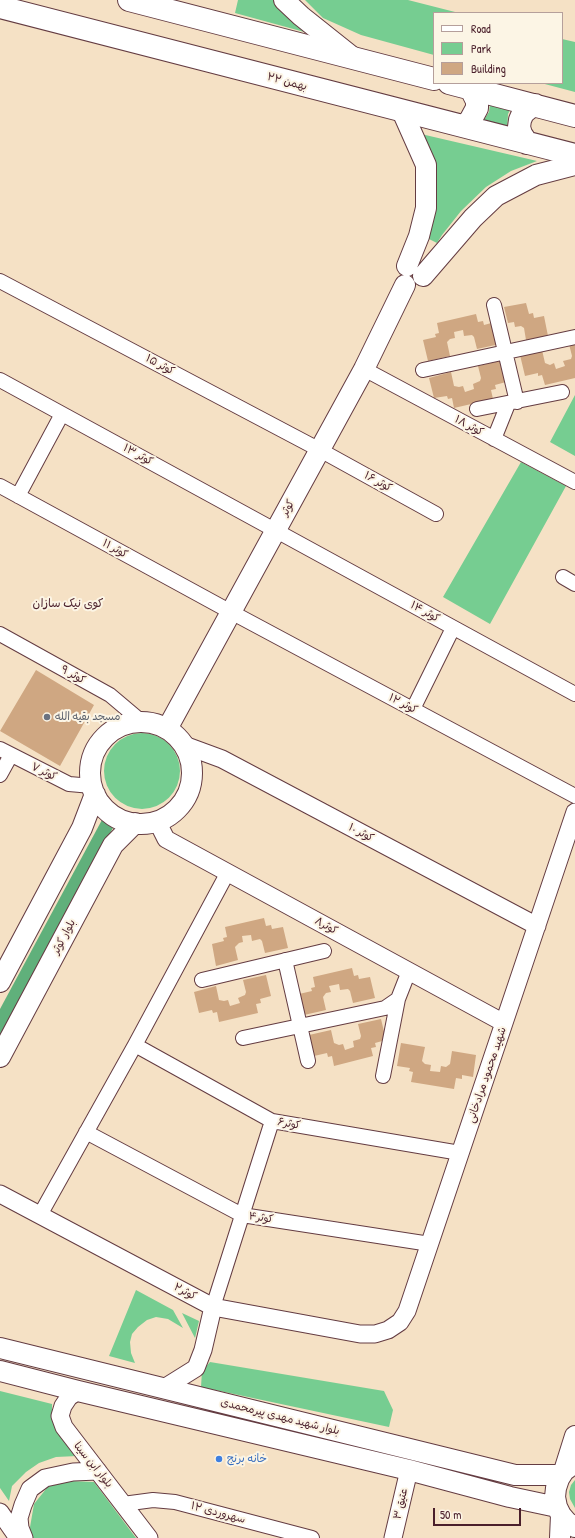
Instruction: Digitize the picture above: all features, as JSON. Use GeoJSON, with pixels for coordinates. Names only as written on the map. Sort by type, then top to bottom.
{"type":"FeatureCollection","features":[{"type":"Feature","properties":{"kind":"highway"},"geometry":{"type":"LineString","coordinates":[[129,0],[433,79]]}},
{"type":"Feature","properties":{"kind":"highway","name":"۲۲ بهمن"},"geometry":{"type":"LineString","coordinates":[[0,7],[575,155]]}},
{"type":"Feature","properties":{"kind":"highway"},"geometry":{"type":"LineString","coordinates":[[453,84],[575,116]]}},
{"type":"Feature","properties":{"kind":"highway"},"geometry":{"type":"LineString","coordinates":[[463,126],[470,121],[477,108],[477,101],[471,89]]}},
{"type":"Feature","properties":{"kind":"highway"},"geometry":{"type":"LineString","coordinates":[[527,143],[521,134],[519,127],[520,120],[523,113],[535,105]]}},
{"type":"Feature","properties":{"kind":"main road"},"geometry":{"type":"LineString","coordinates":[[284,0],[301,16],[355,59]]}},
{"type":"Feature","properties":{"kind":"main road"},"geometry":{"type":"LineString","coordinates":[[402,111],[426,165],[426,208],[412,275]]}},
{"type":"Feature","properties":{"kind":"main road"},"geometry":{"type":"LineString","coordinates":[[412,275],[496,196],[536,175],[575,165]]}},
{"type":"Feature","properties":{"kind":"main road","name":"کوثر"},"geometry":{"type":"LineString","coordinates":[[167,729],[364,369],[412,275]]}},
{"type":"Feature","properties":{"kind":"main road"},"geometry":{"type":"LineString","coordinates":[[142,722],[155,724],[167,729],[184,745],[192,770],[191,783],[186,796],[179,807],[169,815],[157,821],[135,823],[122,820],[111,814],[102,805],[93,790],[90,772],[92,759],[97,747],[105,736],[116,728],[129,723],[142,722]]}},
{"type":"Feature","properties":{"kind":"main road"},"geometry":{"type":"LineString","coordinates":[[0,982],[82,828],[93,790]]}},
{"type":"Feature","properties":{"kind":"main road","name":"بلوار کوثر"},"geometry":{"type":"LineString","coordinates":[[0,1057],[113,845],[135,823]]}},
{"type":"Feature","properties":{"kind":"main road","name":"بلوار شهید مهدی پیرمحمدی"},"geometry":{"type":"LineString","coordinates":[[0,1348],[515,1475],[567,1470]]}},
{"type":"Feature","properties":{"kind":"main road","name":"بلوار شهید مهدی پیرمحمدی"},"geometry":{"type":"LineString","coordinates":[[0,1371],[409,1470],[510,1497],[564,1516]]}},
{"type":"Feature","properties":{"kind":"main road"},"geometry":{"type":"LineString","coordinates":[[560,1538],[564,1516],[555,1497],[556,1488],[567,1470],[575,1436]]}},
{"type":"Feature","properties":{"kind":"street","name":"۱۵ کوثر"},"geometry":{"type":"LineString","coordinates":[[0,281],[320,450]]}},
{"type":"Feature","properties":{"kind":"street"},"geometry":{"type":"LineString","coordinates":[[494,305],[505,351],[512,403],[494,439]]}},
{"type":"Feature","properties":{"kind":"street"},"geometry":{"type":"LineString","coordinates":[[423,370],[575,336]]}},
{"type":"Feature","properties":{"kind":"street","name":"کوثر ۱۸"},"geometry":{"type":"LineString","coordinates":[[364,369],[575,482]]}},
{"type":"Feature","properties":{"kind":"street","name":"کوثر ۱۳"},"geometry":{"type":"LineString","coordinates":[[0,380],[275,530]]}},
{"type":"Feature","properties":{"kind":"street"},"geometry":{"type":"LineString","coordinates":[[477,409],[562,392]]}},
{"type":"Feature","properties":{"kind":"street"},"geometry":{"type":"LineString","coordinates":[[18,496],[62,414]]}},
{"type":"Feature","properties":{"kind":"street","name":"کوثر ۱۶"},"geometry":{"type":"LineString","coordinates":[[320,450],[436,514]]}},
{"type":"Feature","properties":{"kind":"street","name":"کوثر ۱۱"},"geometry":{"type":"LineString","coordinates":[[0,486],[231,612]]}},
{"type":"Feature","properties":{"kind":"street","name":"کوثر ۱۴"},"geometry":{"type":"LineString","coordinates":[[275,530],[575,694]]}},
{"type":"Feature","properties":{"kind":"street","name":"کوثر ۱۲"},"geometry":{"type":"LineString","coordinates":[[231,612],[575,796]]}},
{"type":"Feature","properties":{"kind":"street"},"geometry":{"type":"LineString","coordinates":[[412,709],[453,628]]}},
{"type":"Feature","properties":{"kind":"street","name":"کوثر ۹"},"geometry":{"type":"LineString","coordinates":[[0,634],[110,695],[142,722]]}},
{"type":"Feature","properties":{"kind":"street","name":"کوثر ۱۰"},"geometry":{"type":"LineString","coordinates":[[184,745],[222,759],[537,926]]}},
{"type":"Feature","properties":{"kind":"street"},"geometry":{"type":"LineString","coordinates":[[0,775],[5,752]]}},
{"type":"Feature","properties":{"kind":"street","name":"کوثر ۷"},"geometry":{"type":"LineString","coordinates":[[5,752],[69,784],[93,790]]}},
{"type":"Feature","properties":{"kind":"street","name":"شهید محمود مرادخانی"},"geometry":{"type":"LineString","coordinates":[[388,1330],[400,1322],[407,1311],[575,812]]}},
{"type":"Feature","properties":{"kind":"street","name":"کوثر۸"},"geometry":{"type":"LineString","coordinates":[[157,821],[166,839],[504,1023]]}},
{"type":"Feature","properties":{"kind":"street"},"geometry":{"type":"LineString","coordinates":[[40,1214],[135,1045],[228,872]]}},
{"type":"Feature","properties":{"kind":"street"},"geometry":{"type":"LineString","coordinates":[[202,980],[324,951]]}},
{"type":"Feature","properties":{"kind":"street"},"geometry":{"type":"LineString","coordinates":[[285,960],[308,1061]]}},
{"type":"Feature","properties":{"kind":"street"},"geometry":{"type":"LineString","coordinates":[[383,1076],[398,999],[409,971]]}},
{"type":"Feature","properties":{"kind":"street"},"geometry":{"type":"LineString","coordinates":[[243,1038],[385,1008],[398,999]]}},
{"type":"Feature","properties":{"kind":"street","name":"کوثر۶"},"geometry":{"type":"LineString","coordinates":[[135,1045],[272,1121],[460,1153]]}},
{"type":"Feature","properties":{"kind":"street"},"geometry":{"type":"LineString","coordinates":[[164,1388],[196,1368],[203,1350],[214,1307],[272,1121]]}},
{"type":"Feature","properties":{"kind":"street","name":"کوثر۴"},"geometry":{"type":"LineString","coordinates":[[86,1132],[242,1215],[430,1244]]}},
{"type":"Feature","properties":{"kind":"street","name":"کوثر۲"},"geometry":{"type":"LineString","coordinates":[[0,1194],[214,1307],[360,1334],[374,1334],[388,1330]]}},
{"type":"Feature","properties":{"kind":"street","name":"بلوار ابن سینا"},"geometry":{"type":"LineString","coordinates":[[78,1391],[69,1397],[63,1406],[60,1416],[64,1427],[149,1538]]}},
{"type":"Feature","properties":{"kind":"street","name":"عتیق ۳"},"geometry":{"type":"LineString","coordinates":[[393,1538],[409,1470]]}},
{"type":"Feature","properties":{"kind":"street"},"geometry":{"type":"LineString","coordinates":[[24,1538],[20,1528],[19,1518],[30,1489],[45,1478],[73,1472],[98,1471]]}},
{"type":"Feature","properties":{"kind":"street","name":"سهروردی ۱۲"},"geometry":{"type":"LineString","coordinates":[[123,1504],[152,1500],[175,1502],[312,1538]]}},
{"type":"Feature","properties":{"kind":"street"},"geometry":{"type":"LineString","coordinates":[[0,1512],[18,1538]]}},
{"type":"Feature","properties":{"kind":"green space"},"geometry":{"type":"Polygon","coordinates":[[[238,0],[273,0],[308,33],[235,13],[238,0]]]}},
{"type":"Feature","properties":{"kind":"green space"},"geometry":{"type":"Polygon","coordinates":[[[305,0],[408,0],[455,12],[433,12],[433,55],[361,35],[323,18],[305,0]]]}},
{"type":"Feature","properties":{"kind":"green space"},"geometry":{"type":"Polygon","coordinates":[[[563,39],[575,42],[575,92],[545,84],[563,84],[563,39]]]}},
{"type":"Feature","properties":{"kind":"green space"},"geometry":{"type":"Polygon","coordinates":[[[490,104],[512,106],[508,114],[507,130],[480,122],[489,112],[490,104]]]}},
{"type":"Feature","properties":{"kind":"green space"},"geometry":{"type":"Polygon","coordinates":[[[421,134],[537,161],[511,171],[486,187],[461,211],[437,243],[429,239],[435,205],[421,134]]]}},
{"type":"Feature","properties":{"kind":"green space"},"geometry":{"type":"Polygon","coordinates":[[[575,395],[575,456],[550,442],[575,395]]]}},
{"type":"Feature","properties":{"kind":"green space"},"geometry":{"type":"Polygon","coordinates":[[[521,462],[566,486],[490,624],[443,597],[521,462]]]}},
{"type":"Feature","properties":{"kind":"green space"},"geometry":{"type":"Polygon","coordinates":[[[142,733],[157,736],[169,744],[177,756],[180,771],[177,786],[169,798],[157,806],[142,809],[127,806],[115,798],[107,786],[104,771],[107,756],[115,744],[127,736],[142,733]]]}},
{"type":"Feature","properties":{"kind":"green space"},"geometry":{"type":"Polygon","coordinates":[[[103,818],[115,824],[0,1041],[0,1009],[103,818]]]}},
{"type":"Feature","properties":{"kind":"green space"},"geometry":{"type":"Polygon","coordinates":[[[136,1290],[173,1310],[183,1328],[168,1319],[156,1317],[147,1320],[132,1334],[130,1342],[131,1353],[135,1363],[109,1356],[136,1290]]]}},
{"type":"Feature","properties":{"kind":"green space"},"geometry":{"type":"Polygon","coordinates":[[[182,1313],[199,1321],[195,1338],[182,1313]]]}},
{"type":"Feature","properties":{"kind":"green space"},"geometry":{"type":"Polygon","coordinates":[[[210,1362],[384,1391],[393,1410],[389,1427],[201,1387],[202,1371],[210,1362]]]}},
{"type":"Feature","properties":{"kind":"green space"},"geometry":{"type":"Polygon","coordinates":[[[0,1391],[52,1404],[52,1418],[55,1427],[77,1456],[56,1457],[39,1463],[26,1472],[12,1486],[9,1501],[0,1488],[0,1391]]]}},
{"type":"Feature","properties":{"kind":"green space"},"geometry":{"type":"Polygon","coordinates":[[[575,1480],[575,1508],[570,1499],[569,1492],[571,1485],[575,1480]]]}},
{"type":"Feature","properties":{"kind":"green space"},"geometry":{"type":"Polygon","coordinates":[[[70,1481],[94,1482],[136,1538],[32,1538],[29,1533],[34,1504],[50,1484],[70,1481]]]}},
{"type":"Feature","properties":{"kind":"building"},"geometry":{"type":"Polygon","coordinates":[[[526,303],[529,314],[533,313],[534,318],[544,316],[548,336],[526,340],[524,328],[521,326],[515,327],[514,322],[508,323],[504,307],[526,303]]]}},
{"type":"Feature","properties":{"kind":"building"},"geometry":{"type":"Polygon","coordinates":[[[476,314],[478,322],[483,321],[484,325],[495,322],[500,344],[477,349],[474,337],[472,335],[464,336],[463,330],[454,332],[455,338],[450,339],[447,342],[450,356],[428,361],[423,340],[436,337],[435,334],[439,333],[437,323],[476,314]]]}},
{"type":"Feature","properties":{"kind":"building"},"geometry":{"type":"Polygon","coordinates":[[[575,342],[575,378],[545,385],[542,375],[538,376],[538,373],[525,376],[520,355],[542,350],[545,363],[550,365],[554,363],[556,369],[565,366],[563,361],[571,359],[572,356],[569,344],[575,342]]]}},
{"type":"Feature","properties":{"kind":"building"},"geometry":{"type":"Polygon","coordinates":[[[500,361],[506,382],[495,385],[496,389],[491,390],[493,399],[454,408],[452,398],[448,399],[447,396],[434,398],[429,378],[451,372],[454,386],[463,386],[465,392],[474,389],[473,384],[480,381],[481,378],[478,366],[500,361]]]}},
{"type":"Feature","properties":{"kind":"building","name":"مسجد بقیه الله"},"geometry":{"type":"Polygon","coordinates":[[[36,670],[94,705],[60,766],[0,731],[36,670]]]}},
{"type":"Feature","properties":{"kind":"building"},"geometry":{"type":"Polygon","coordinates":[[[264,918],[266,926],[271,925],[272,929],[283,927],[288,948],[265,953],[262,941],[260,939],[252,941],[251,935],[242,936],[243,942],[239,943],[235,947],[238,960],[216,966],[212,944],[224,941],[223,938],[227,937],[225,927],[264,918]]]}},
{"type":"Feature","properties":{"kind":"building"},"geometry":{"type":"Polygon","coordinates":[[[352,968],[354,976],[358,975],[359,979],[370,977],[375,998],[353,1003],[350,991],[348,989],[340,990],[339,984],[329,986],[331,992],[326,993],[323,997],[326,1010],[304,1015],[299,994],[312,991],[311,988],[315,987],[313,977],[352,968]]]}},
{"type":"Feature","properties":{"kind":"building"},"geometry":{"type":"Polygon","coordinates":[[[266,975],[271,996],[260,999],[261,1003],[256,1004],[258,1013],[219,1022],[217,1012],[213,1013],[212,1010],[199,1013],[194,992],[216,986],[219,1000],[228,1000],[230,1006],[240,1003],[238,998],[245,995],[246,992],[243,980],[266,975]]]}},
{"type":"Feature","properties":{"kind":"building"},"geometry":{"type":"Polygon","coordinates":[[[381,1019],[386,1040],[375,1043],[376,1047],[371,1048],[373,1056],[334,1066],[332,1056],[328,1057],[327,1053],[314,1056],[309,1035],[331,1030],[334,1043],[339,1045],[343,1044],[345,1050],[354,1047],[353,1041],[360,1039],[361,1036],[358,1024],[381,1019]]]}},
{"type":"Feature","properties":{"kind":"building"},"geometry":{"type":"Polygon","coordinates":[[[401,1043],[425,1047],[422,1061],[425,1064],[431,1065],[430,1071],[440,1072],[441,1066],[446,1067],[450,1064],[452,1051],[476,1055],[473,1077],[462,1075],[462,1079],[456,1078],[454,1089],[411,1082],[413,1072],[409,1071],[410,1068],[397,1066],[401,1043]]]}},
{"type":"Feature","properties":{"kind":"place","name":"مسجد بقیه الله"},"geometry":{"type":"Point","coordinates":[47,717]}},
{"type":"Feature","properties":{"kind":"place","name":"خانه برنج"},"geometry":{"type":"Point","coordinates":[219,1459]}},
{"type":"Feature","properties":{"kind":"district","name":"کوی نیک سازان"},"geometry":{"type":"Point","coordinates":[68,604]}}]}
